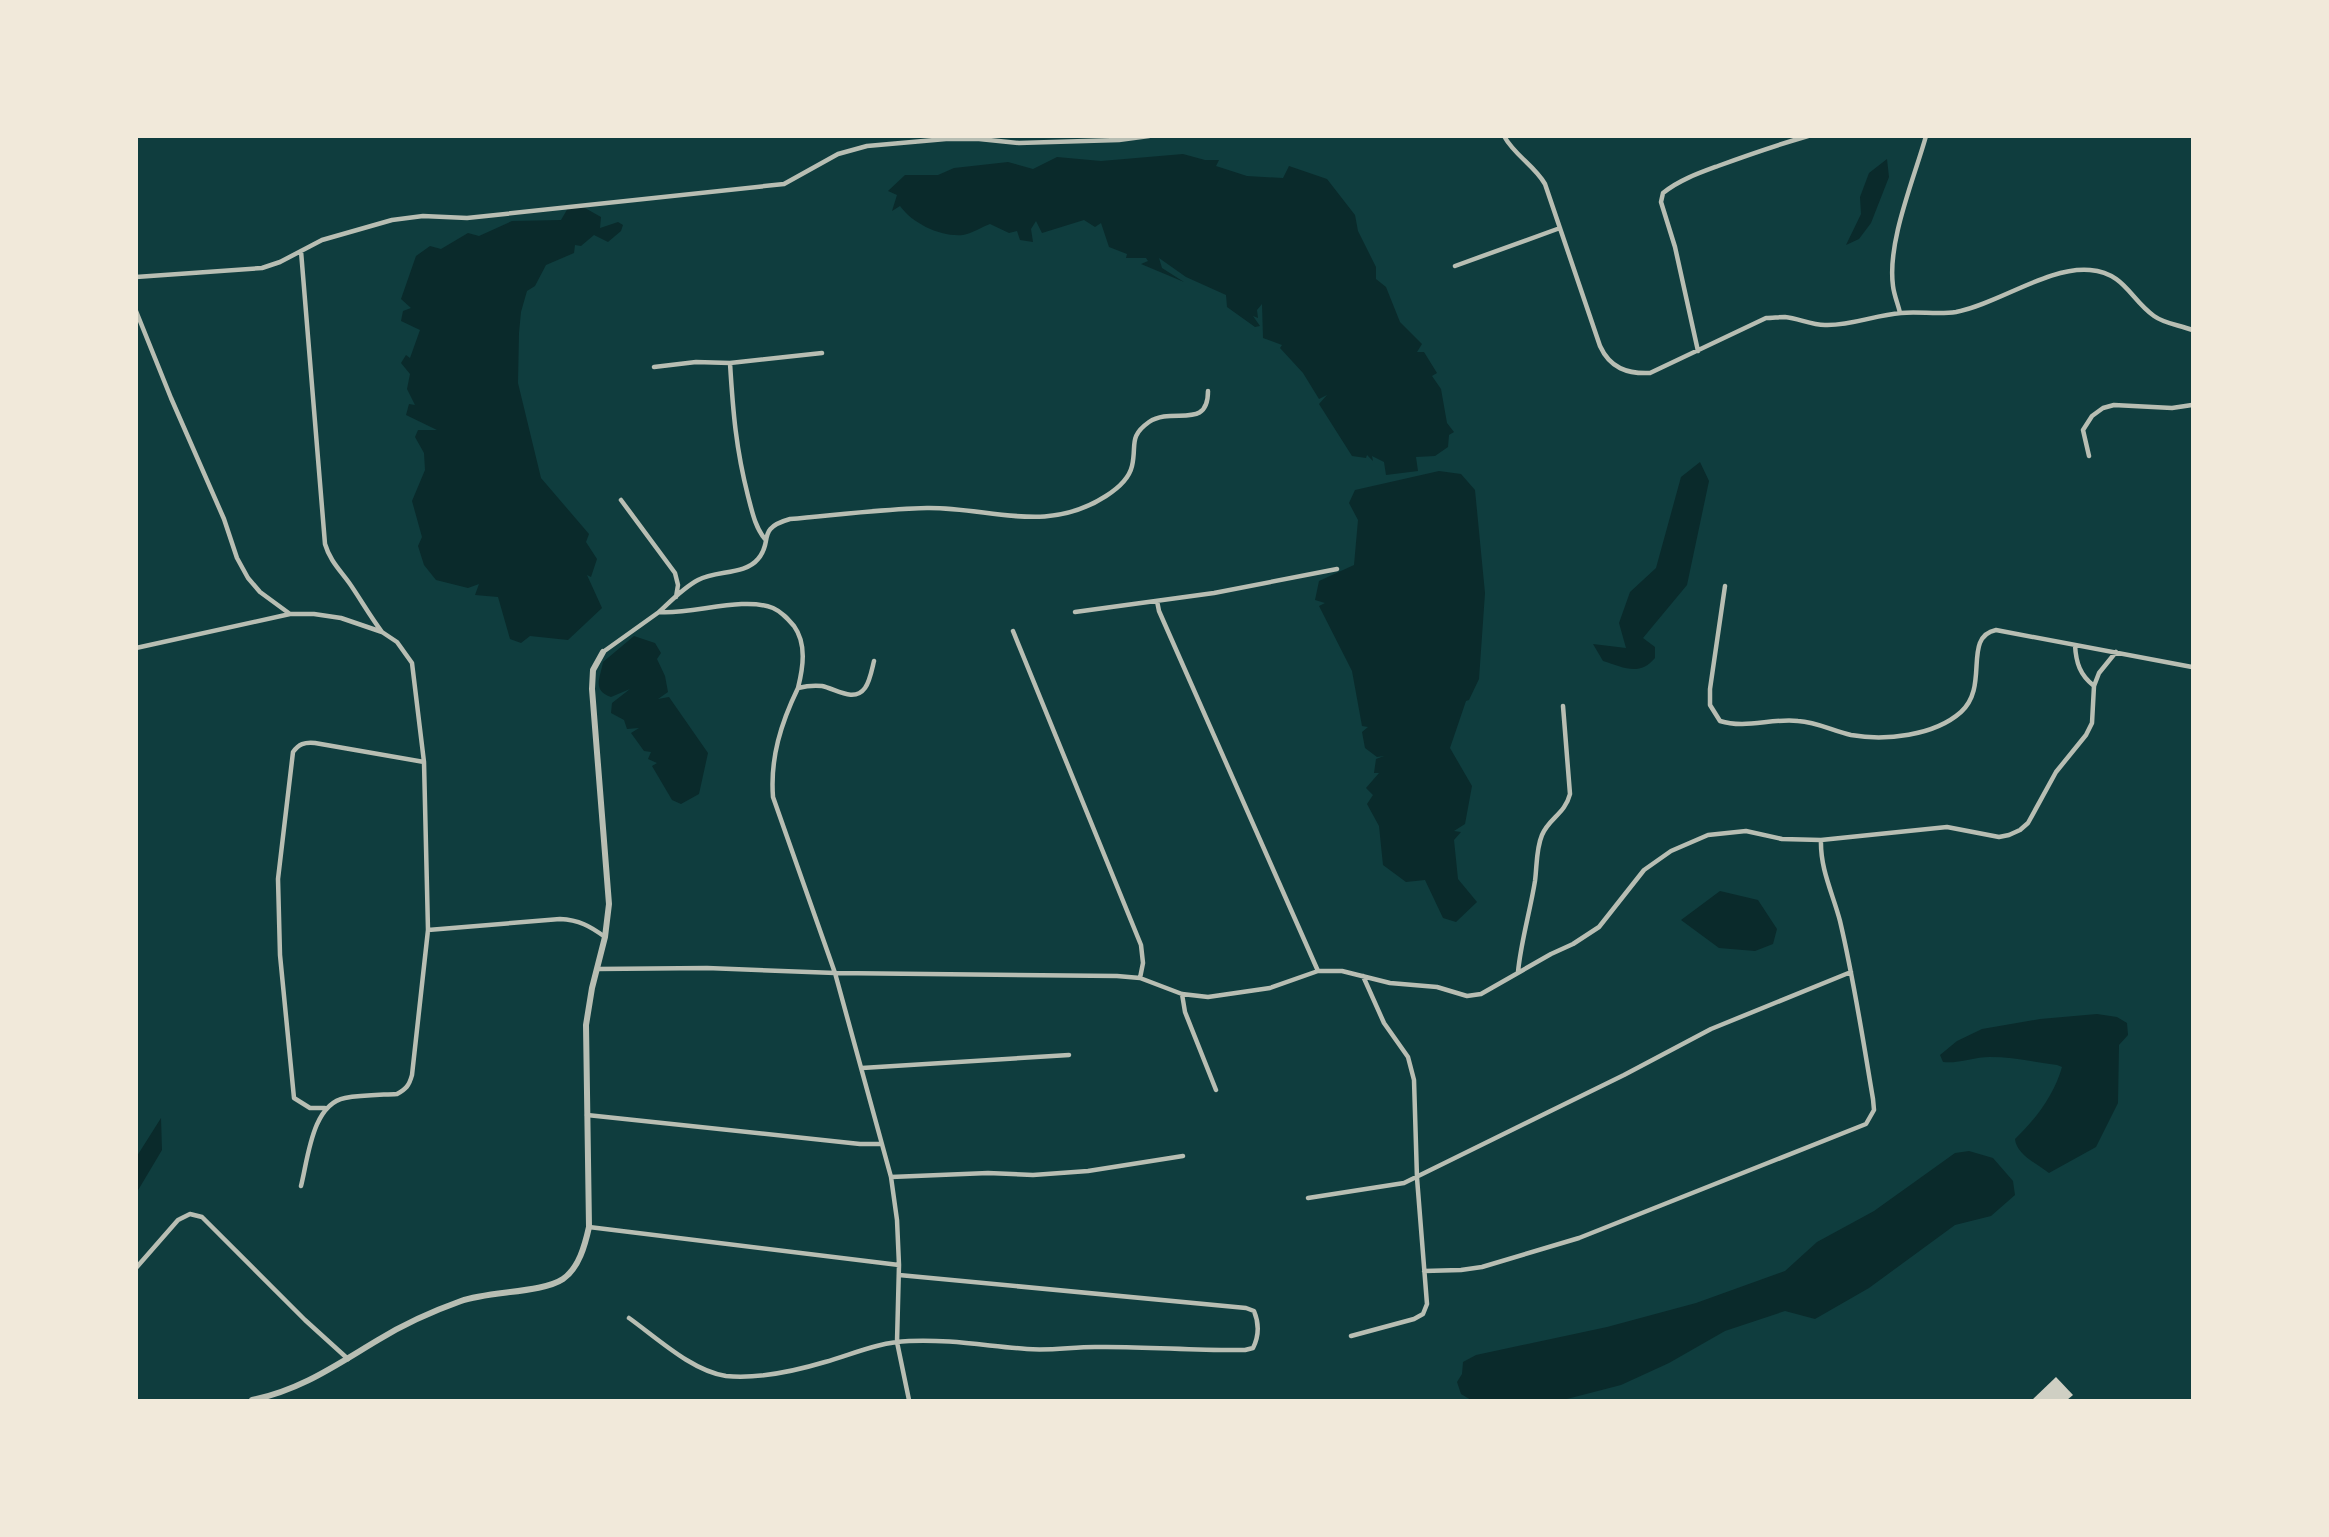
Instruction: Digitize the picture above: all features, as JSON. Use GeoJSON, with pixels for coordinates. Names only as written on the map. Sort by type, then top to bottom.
{"type":"FeatureCollection","features":[{"type":"Feature","properties":{"kind":"street"},"geometry":{"type":"LineString","coordinates":[[136,277],[262,268],[280,262],[322,240],[392,220],[423,216],[467,218],[784,184],[838,154],[867,146],[946,140],[979,139],[1019,143],[1119,140],[1149,136]]}},
{"type":"Feature","properties":{"kind":"street"},"geometry":{"type":"LineString","coordinates":[[1504,136],[1509,145],[1539,172],[1545,184],[1605,358],[1612,365],[1635,374],[1650,373],[1766,318],[1786,317],[1823,326],[1848,324],[1900,313],[1953,312],[1973,308],[2072,270],[2089,270],[2116,278],[2156,318],[2193,330]]}},
{"type":"Feature","properties":{"kind":"street"},"geometry":{"type":"LineString","coordinates":[[1698,351],[1675,247],[1661,202],[1663,192],[1672,185],[1704,171],[1808,136]]}},
{"type":"Feature","properties":{"kind":"street"},"geometry":{"type":"LineString","coordinates":[[1900,313],[1893,286],[1896,245],[1902,214],[1926,136]]}},
{"type":"Feature","properties":{"kind":"street"},"geometry":{"type":"LineString","coordinates":[[1455,266],[1560,228]]}},
{"type":"Feature","properties":{"kind":"street"},"geometry":{"type":"LineString","coordinates":[[301,251],[325,544],[334,566],[351,585],[363,607],[382,632]]}},
{"type":"Feature","properties":{"kind":"street"},"geometry":{"type":"LineString","coordinates":[[136,311],[248,578],[260,592],[290,614]]}},
{"type":"Feature","properties":{"kind":"street"},"geometry":{"type":"LineString","coordinates":[[654,367],[730,363],[822,353]]}},
{"type":"Feature","properties":{"kind":"street"},"geometry":{"type":"LineString","coordinates":[[730,363],[739,458],[754,519],[765,539]]}},
{"type":"Feature","properties":{"kind":"street"},"geometry":{"type":"LineString","coordinates":[[252,1401],[267,1399],[314,1379],[380,1339],[462,1301],[554,1284],[566,1277],[576,1265],[585,1246],[589,1227],[586,1025],[605,937],[609,904],[592,689],[593,670],[603,652],[659,612],[699,579],[748,567],[759,559],[770,529],[777,523],[790,519],[931,508],[1023,517],[1059,515],[1088,507],[1124,482],[1132,466],[1136,433],[1156,418],[1173,414],[1192,416],[1202,412],[1208,404],[1208,391]]}},
{"type":"Feature","properties":{"kind":"street"},"geometry":{"type":"LineString","coordinates":[[2089,456],[2083,430],[2092,416],[2103,408],[2114,405],[2172,408],[2193,405]]}},
{"type":"Feature","properties":{"kind":"street"},"geometry":{"type":"LineString","coordinates":[[621,500],[675,573],[678,585],[676,597]]}},
{"type":"Feature","properties":{"kind":"street"},"geometry":{"type":"LineString","coordinates":[[1075,612],[1157,601],[1337,569]]}},
{"type":"Feature","properties":{"kind":"street"},"geometry":{"type":"LineString","coordinates":[[1725,585],[1710,689],[1710,705],[1720,721],[1729,724],[1798,721],[1819,724],[1849,734],[1877,738],[1913,733],[1939,725],[1952,718],[1970,702],[1975,691],[1977,677],[1977,649],[1980,641],[1988,632],[1996,630],[2193,667]]}},
{"type":"Feature","properties":{"kind":"street"},"geometry":{"type":"LineString","coordinates":[[1157,601],[1159,611],[1318,971]]}},
{"type":"Feature","properties":{"kind":"street"},"geometry":{"type":"LineString","coordinates":[[659,612],[756,605],[773,608],[786,616],[798,631],[803,668],[798,688],[784,717],[777,744],[771,779],[772,797],[835,973],[891,1177],[897,1220],[899,1265],[897,1342],[909,1401]]}},
{"type":"Feature","properties":{"kind":"street"},"geometry":{"type":"LineString","coordinates":[[136,648],[290,614],[314,614],[341,618],[382,632],[397,642],[412,663],[424,762],[428,930],[409,1084],[396,1094],[343,1098],[332,1102],[325,1108],[318,1118],[301,1186]]}},
{"type":"Feature","properties":{"kind":"street"},"geometry":{"type":"LineString","coordinates":[[1013,631],[1141,945],[1143,963],[1140,978]]}},
{"type":"Feature","properties":{"kind":"street"},"geometry":{"type":"LineString","coordinates":[[2075,645],[2079,670],[2094,686]]}},
{"type":"Feature","properties":{"kind":"street"},"geometry":{"type":"LineString","coordinates":[[597,969],[706,968],[835,973],[1140,978],[1182,994],[1208,997],[1243,994],[1270,988],[1318,971],[1342,971],[1390,982],[1437,987],[1467,996],[1480,994],[1573,944],[1599,927],[1644,870],[1671,851],[1708,835],[1746,831],[1782,838],[1821,840],[1934,827],[1961,828],[1999,837],[2020,830],[2033,815],[2056,771],[2089,729],[2095,708],[2094,686],[2099,673],[2116,652]]}},
{"type":"Feature","properties":{"kind":"street"},"geometry":{"type":"LineString","coordinates":[[798,688],[810,685],[848,695],[859,694],[866,687],[874,661]]}},
{"type":"Feature","properties":{"kind":"street"},"geometry":{"type":"LineString","coordinates":[[1518,972],[1535,881],[1539,843],[1543,833],[1563,811],[1570,794],[1563,706]]}},
{"type":"Feature","properties":{"kind":"street"},"geometry":{"type":"LineString","coordinates":[[325,1108],[310,1108],[294,1098],[280,955],[278,879],[293,753],[297,746],[306,742],[424,762]]}},
{"type":"Feature","properties":{"kind":"street"},"geometry":{"type":"LineString","coordinates":[[1424,1271],[1482,1267],[1579,1238],[1866,1124],[1872,1117],[1873,1100],[1851,972],[1839,920],[1820,857],[1821,840]]}},
{"type":"Feature","properties":{"kind":"street"},"geometry":{"type":"LineString","coordinates":[[428,930],[560,919],[588,924],[605,937]]}},
{"type":"Feature","properties":{"kind":"street"},"geometry":{"type":"LineString","coordinates":[[1308,1198],[1404,1183],[1417,1178],[1711,1029],[1851,972]]}},
{"type":"Feature","properties":{"kind":"street"},"geometry":{"type":"LineString","coordinates":[[1351,1336],[1414,1319],[1423,1314],[1427,1304],[1417,1178],[1414,1080],[1408,1057],[1384,1023],[1363,976]]}},
{"type":"Feature","properties":{"kind":"street"},"geometry":{"type":"LineString","coordinates":[[1182,994],[1185,1012],[1216,1090]]}},
{"type":"Feature","properties":{"kind":"street"},"geometry":{"type":"LineString","coordinates":[[862,1068],[1069,1055]]}},
{"type":"Feature","properties":{"kind":"street"},"geometry":{"type":"LineString","coordinates":[[587,1115],[860,1144],[881,1144]]}},
{"type":"Feature","properties":{"kind":"street"},"geometry":{"type":"LineString","coordinates":[[891,1177],[988,1173],[1033,1175],[1088,1171],[1183,1156]]}},
{"type":"Feature","properties":{"kind":"street"},"geometry":{"type":"LineString","coordinates":[[136,1268],[178,1220],[190,1214],[202,1217],[305,1320],[348,1359]]}},
{"type":"Feature","properties":{"kind":"street"},"geometry":{"type":"LineString","coordinates":[[589,1227],[899,1265]]}},
{"type":"Feature","properties":{"kind":"street"},"geometry":{"type":"LineString","coordinates":[[629,1318],[693,1364],[726,1376],[794,1370],[880,1344],[897,1342],[959,1342],[1029,1349],[1093,1347],[1197,1351],[1245,1350],[1253,1348],[1257,1340],[1257,1318],[1254,1311],[1246,1308],[899,1275]]}},
{"type":"Feature","properties":{"kind":"water"},"geometry":{"type":"Polygon","coordinates":[[[1183,154],[1205,160],[1219,160],[1216,166],[1247,176],[1283,178],[1289,166],[1327,179],[1355,215],[1358,231],[1376,267],[1376,279],[1386,287],[1400,322],[1422,344],[1417,352],[1424,352],[1437,373],[1432,376],[1441,389],[1447,423],[1454,432],[1449,435],[1448,447],[1435,456],[1416,457],[1418,471],[1386,475],[1384,462],[1372,456],[1373,461],[1367,455],[1366,458],[1352,456],[1319,404],[1327,395],[1319,399],[1303,373],[1280,348],[1282,345],[1263,338],[1262,304],[1257,310],[1258,318],[1253,316],[1260,326],[1255,327],[1227,307],[1226,295],[1186,277],[1159,258],[1162,268],[1184,282],[1141,264],[1148,261],[1146,258],[1126,258],[1127,254],[1109,247],[1101,223],[1095,227],[1084,220],[1042,233],[1036,221],[1031,229],[1033,242],[1020,240],[1017,231],[1009,233],[990,224],[966,234],[946,234],[920,224],[900,206],[892,211],[897,195],[888,191],[905,175],[938,175],[954,168],[1008,162],[1033,169],[1057,157],[1101,161],[1183,154]]]}},
{"type":"Feature","properties":{"kind":"water"},"geometry":{"type":"Polygon","coordinates":[[[1887,159],[1889,177],[1871,223],[1859,239],[1846,245],[1861,214],[1860,197],[1869,173],[1887,159]]]}},
{"type":"Feature","properties":{"kind":"water"},"geometry":{"type":"Polygon","coordinates":[[[568,208],[585,208],[601,217],[600,228],[618,222],[623,225],[621,231],[608,242],[594,235],[581,246],[575,245],[574,253],[546,265],[535,286],[527,291],[521,312],[518,383],[541,478],[589,534],[586,542],[597,559],[591,577],[587,575],[602,608],[568,640],[530,636],[521,643],[510,639],[498,597],[475,595],[479,584],[468,588],[436,580],[424,565],[418,546],[422,537],[412,501],[425,470],[424,453],[415,437],[418,430],[437,430],[406,415],[409,404],[415,405],[407,389],[410,374],[401,363],[406,355],[410,358],[420,330],[401,321],[403,311],[411,308],[401,299],[416,256],[430,246],[441,249],[468,233],[479,236],[512,221],[561,220],[568,208]]]}},
{"type":"Feature","properties":{"kind":"water"},"geometry":{"type":"Polygon","coordinates":[[[1700,462],[1709,481],[1687,585],[1643,638],[1655,647],[1655,658],[1649,664],[1637,669],[1624,668],[1603,661],[1593,644],[1626,648],[1619,623],[1630,592],[1656,568],[1681,477],[1700,462]]]}},
{"type":"Feature","properties":{"kind":"water"},"geometry":{"type":"Polygon","coordinates":[[[1439,471],[1461,474],[1475,490],[1485,593],[1479,679],[1469,700],[1466,701],[1450,748],[1472,786],[1465,824],[1454,831],[1461,832],[1454,840],[1458,879],[1477,902],[1456,922],[1443,918],[1425,880],[1406,882],[1383,865],[1379,826],[1367,804],[1373,795],[1366,788],[1379,773],[1374,773],[1376,759],[1384,756],[1377,757],[1365,748],[1362,732],[1368,727],[1362,726],[1352,671],[1319,606],[1325,603],[1315,600],[1319,581],[1354,565],[1358,520],[1349,503],[1355,490],[1439,471]]]}},
{"type":"Feature","properties":{"kind":"water"},"geometry":{"type":"Polygon","coordinates":[[[634,636],[655,643],[661,653],[657,659],[665,676],[668,692],[658,699],[669,697],[708,753],[699,794],[681,804],[672,800],[652,766],[657,763],[648,759],[651,752],[644,751],[631,733],[639,728],[627,729],[624,720],[611,713],[612,703],[630,689],[611,697],[599,687],[603,662],[634,636]]]}},
{"type":"Feature","properties":{"kind":"water"},"geometry":{"type":"Polygon","coordinates":[[[1720,891],[1758,900],[1777,929],[1773,944],[1755,951],[1719,948],[1681,920],[1720,891]]]}},
{"type":"Feature","properties":{"kind":"water"},"geometry":{"type":"Polygon","coordinates":[[[2097,1014],[2117,1017],[2127,1023],[2128,1035],[2119,1045],[2118,1103],[2096,1147],[2049,1173],[2023,1154],[2015,1139],[2043,1106],[2062,1067],[1998,1057],[1943,1062],[1940,1055],[1957,1041],[1982,1029],[2040,1019],[2097,1014]]]}},
{"type":"Feature","properties":{"kind":"water"},"geometry":{"type":"Polygon","coordinates":[[[161,1118],[162,1150],[137,1192],[137,1156],[161,1118]]]}},
{"type":"Feature","properties":{"kind":"water"},"geometry":{"type":"Polygon","coordinates":[[[1969,1151],[1993,1158],[2013,1181],[2015,1195],[1991,1216],[1955,1225],[1869,1288],[1815,1319],[1785,1311],[1725,1331],[1669,1363],[1621,1385],[1563,1400],[1471,1400],[1461,1394],[1457,1382],[1462,1374],[1463,1362],[1476,1355],[1607,1327],[1696,1303],[1785,1271],[1817,1242],[1874,1211],[1955,1153],[1969,1151]]]}},
{"type":"Feature","properties":{"kind":"building"},"geometry":{"type":"Polygon","coordinates":[[[2056,1377],[2073,1395],[2067,1400],[2032,1400],[2056,1377]]]}}]}
